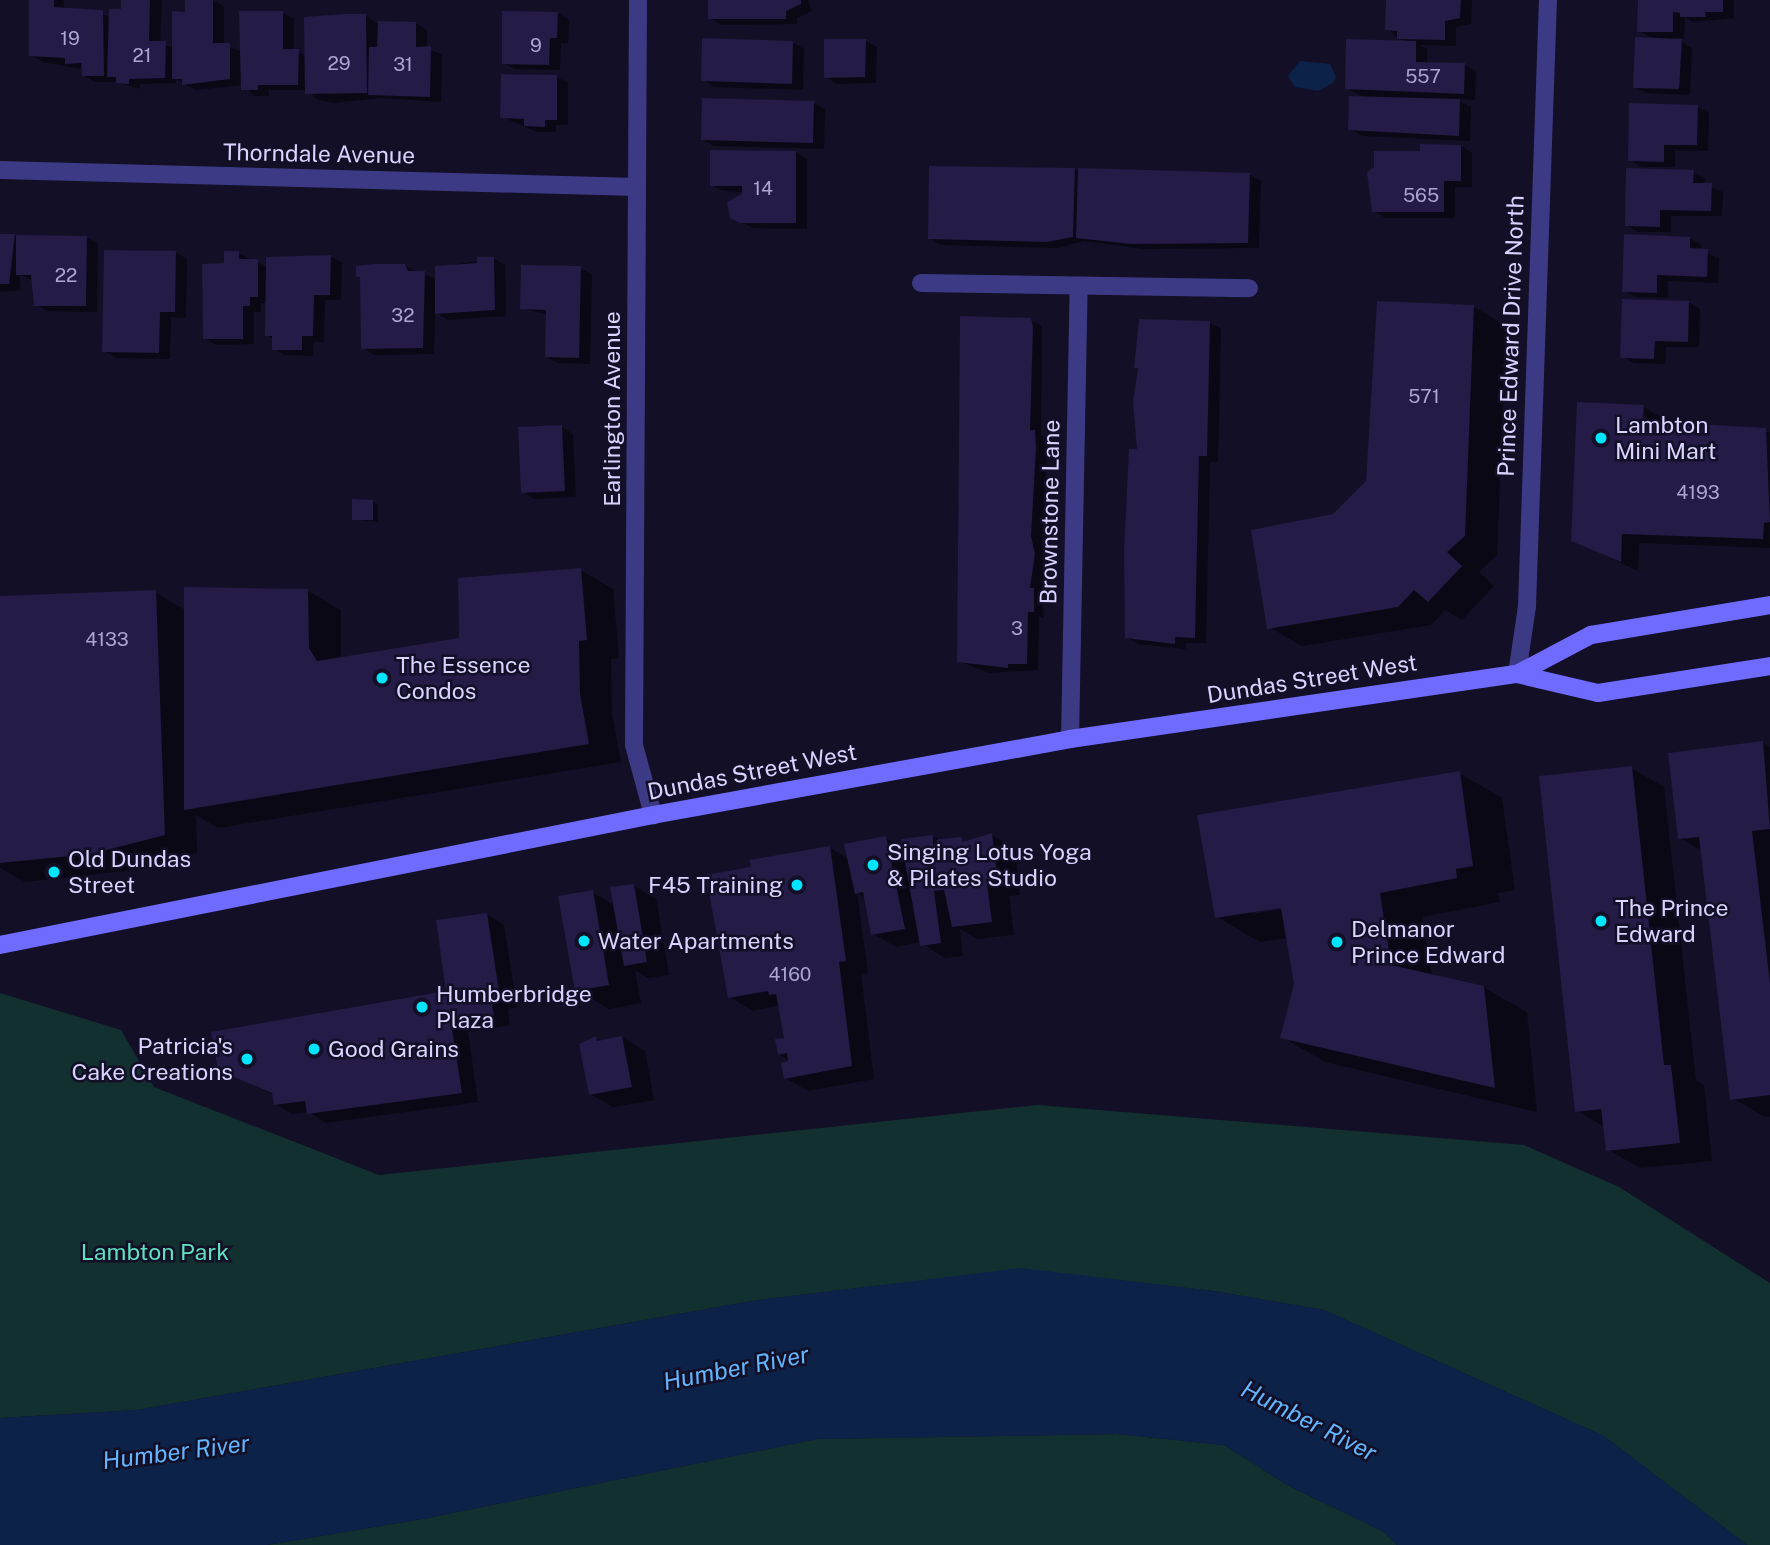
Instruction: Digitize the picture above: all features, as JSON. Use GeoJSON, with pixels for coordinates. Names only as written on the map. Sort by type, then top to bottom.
{"type":"FeatureCollection","features":[{"type":"Feature","properties":{"kind":"main road","name":"Dundas Street West"},"geometry":{"type":"LineString","coordinates":[[0,945],[653,815],[1070,739],[1517,674],[1591,635],[1770,605]]}},
{"type":"Feature","properties":{"kind":"main road","name":"Dundas Street West"},"geometry":{"type":"LineString","coordinates":[[1517,674],[1598,693],[1770,666]]}},
{"type":"Feature","properties":{"kind":"street","name":"Earlington Avenue"},"geometry":{"type":"LineString","coordinates":[[638,0],[634,745],[653,815]]}},
{"type":"Feature","properties":{"kind":"street","name":"Prince Edward Drive North"},"geometry":{"type":"LineString","coordinates":[[1517,674],[1527,606],[1548,0]]}},
{"type":"Feature","properties":{"kind":"street","name":"Thorndale Avenue"},"geometry":{"type":"LineString","coordinates":[[0,170],[637,187]]}},
{"type":"Feature","properties":{"kind":"street"},"geometry":{"type":"LineString","coordinates":[[921,283],[1249,288]]}},
{"type":"Feature","properties":{"kind":"street","name":"Brownstone Lane"},"geometry":{"type":"LineString","coordinates":[[1070,739],[1079,286]]}},
{"type":"Feature","properties":{"kind":"green space","name":"Lambton Park"},"geometry":{"type":"Polygon","coordinates":[[[0,993],[121,1030],[154,1087],[379,1175],[1038,1105],[1524,1145],[1619,1187],[1770,1283],[1770,1545],[1747,1545],[1604,1436],[1324,1310],[1213,1291],[1021,1269],[758,1300],[137,1410],[0,1418],[0,993]]]}},
{"type":"Feature","properties":{"kind":"green space"},"geometry":{"type":"Polygon","coordinates":[[[1117,1434],[1224,1445],[1289,1486],[1384,1532],[1397,1545],[267,1545],[428,1518],[817,1439],[1117,1434]]]}},
{"type":"Feature","properties":{"kind":"water"},"geometry":{"type":"Polygon","coordinates":[[[1300,61],[1330,64],[1336,77],[1333,83],[1318,91],[1295,87],[1288,76],[1300,61]]]}},
{"type":"Feature","properties":{"kind":"water","name":"Humber River"},"geometry":{"type":"Polygon","coordinates":[[[1021,1268],[1213,1291],[1324,1310],[1604,1436],[1747,1545],[1397,1545],[1384,1532],[1289,1486],[1224,1445],[1117,1434],[817,1439],[428,1518],[267,1545],[0,1545],[0,1418],[137,1410],[758,1300],[1021,1268]]]}},
{"type":"Feature","properties":{"kind":"building"},"geometry":{"type":"Polygon","coordinates":[[[29,0],[54,0],[54,7],[103,10],[104,76],[82,76],[81,63],[65,64],[65,58],[29,56],[29,0]]]}},
{"type":"Feature","properties":{"kind":"building"},"geometry":{"type":"Polygon","coordinates":[[[121,0],[150,0],[149,41],[166,41],[165,78],[129,79],[129,84],[116,83],[116,77],[107,77],[109,9],[121,9],[121,0]]]}},
{"type":"Feature","properties":{"kind":"building"},"geometry":{"type":"Polygon","coordinates":[[[185,0],[213,0],[213,43],[230,43],[230,79],[182,85],[182,79],[172,79],[172,11],[185,12],[185,0]]]}},
{"type":"Feature","properties":{"kind":"building"},"geometry":{"type":"Polygon","coordinates":[[[708,0],[801,0],[801,4],[786,11],[786,19],[708,19],[708,0]]]}},
{"type":"Feature","properties":{"kind":"building"},"geometry":{"type":"Polygon","coordinates":[[[1386,0],[1461,0],[1460,18],[1445,21],[1445,40],[1397,39],[1397,31],[1385,30],[1386,0]]]}},
{"type":"Feature","properties":{"kind":"building"},"geometry":{"type":"Polygon","coordinates":[[[1638,0],[1723,0],[1723,12],[1705,12],[1706,17],[1680,17],[1680,13],[1673,12],[1673,32],[1637,32],[1638,0]]]}},
{"type":"Feature","properties":{"kind":"building"},"geometry":{"type":"Polygon","coordinates":[[[239,11],[283,11],[283,49],[299,49],[298,85],[258,85],[258,90],[241,90],[239,11]]]}},
{"type":"Feature","properties":{"kind":"building"},"geometry":{"type":"Polygon","coordinates":[[[502,11],[558,12],[557,38],[550,38],[549,65],[502,64],[502,11]]]}},
{"type":"Feature","properties":{"kind":"building"},"geometry":{"type":"Polygon","coordinates":[[[366,14],[367,93],[305,94],[304,17],[366,14]]]}},
{"type":"Feature","properties":{"kind":"building"},"geometry":{"type":"Polygon","coordinates":[[[378,21],[416,22],[416,47],[431,46],[430,97],[368,95],[369,47],[377,47],[378,21]]]}},
{"type":"Feature","properties":{"kind":"building"},"geometry":{"type":"Polygon","coordinates":[[[1635,37],[1682,39],[1679,89],[1633,88],[1635,37]]]}},
{"type":"Feature","properties":{"kind":"building"},"geometry":{"type":"Polygon","coordinates":[[[702,38],[793,41],[792,84],[701,81],[702,38]]]}},
{"type":"Feature","properties":{"kind":"building"},"geometry":{"type":"Polygon","coordinates":[[[824,39],[866,39],[865,77],[824,78],[824,39]]]}},
{"type":"Feature","properties":{"kind":"building"},"geometry":{"type":"Polygon","coordinates":[[[1346,39],[1416,41],[1416,62],[1465,63],[1464,94],[1345,89],[1346,39]]]}},
{"type":"Feature","properties":{"kind":"building"},"geometry":{"type":"Polygon","coordinates":[[[501,74],[557,75],[557,120],[545,120],[545,127],[524,126],[524,119],[500,118],[501,74]]]}},
{"type":"Feature","properties":{"kind":"building"},"geometry":{"type":"Polygon","coordinates":[[[1349,96],[1460,99],[1459,136],[1348,130],[1349,96]]]}},
{"type":"Feature","properties":{"kind":"building"},"geometry":{"type":"Polygon","coordinates":[[[702,98],[814,101],[813,143],[701,140],[702,98]]]}},
{"type":"Feature","properties":{"kind":"building"},"geometry":{"type":"Polygon","coordinates":[[[1629,103],[1698,105],[1697,145],[1664,145],[1664,162],[1628,161],[1629,103]]]}},
{"type":"Feature","properties":{"kind":"building"},"geometry":{"type":"Polygon","coordinates":[[[1420,144],[1461,145],[1461,181],[1444,181],[1444,212],[1372,212],[1367,172],[1374,167],[1374,151],[1420,151],[1420,144]]]}},
{"type":"Feature","properties":{"kind":"building"},"geometry":{"type":"Polygon","coordinates":[[[710,150],[796,151],[796,223],[740,223],[730,218],[727,202],[742,194],[742,186],[710,186],[710,150]]]}},
{"type":"Feature","properties":{"kind":"building"},"geometry":{"type":"Polygon","coordinates":[[[929,166],[1075,168],[1073,237],[1046,242],[928,239],[929,166]]]}},
{"type":"Feature","properties":{"kind":"building"},"geometry":{"type":"Polygon","coordinates":[[[1078,168],[1250,173],[1248,243],[1132,244],[1076,238],[1078,168]]]}},
{"type":"Feature","properties":{"kind":"building"},"geometry":{"type":"Polygon","coordinates":[[[1626,168],[1694,170],[1693,183],[1712,183],[1711,211],[1660,210],[1660,227],[1625,226],[1626,168]]]}},
{"type":"Feature","properties":{"kind":"building"},"geometry":{"type":"Polygon","coordinates":[[[0,234],[15,234],[9,284],[0,284],[0,234]]]}},
{"type":"Feature","properties":{"kind":"building"},"geometry":{"type":"Polygon","coordinates":[[[1624,234],[1690,237],[1690,248],[1708,249],[1707,277],[1657,275],[1657,293],[1622,292],[1624,234]]]}},
{"type":"Feature","properties":{"kind":"building"},"geometry":{"type":"Polygon","coordinates":[[[16,235],[87,236],[86,306],[34,306],[31,275],[16,275],[16,235]]]}},
{"type":"Feature","properties":{"kind":"building"},"geometry":{"type":"Polygon","coordinates":[[[104,250],[176,251],[175,312],[160,312],[159,353],[102,352],[104,250]]]}},
{"type":"Feature","properties":{"kind":"building"},"geometry":{"type":"Polygon","coordinates":[[[224,251],[239,251],[239,259],[258,259],[258,297],[250,297],[250,306],[243,306],[243,339],[203,339],[202,264],[224,263],[224,251]]]}},
{"type":"Feature","properties":{"kind":"building"},"geometry":{"type":"Polygon","coordinates":[[[331,255],[330,295],[314,295],[313,336],[302,336],[302,350],[272,350],[272,336],[265,336],[266,257],[331,255]]]}},
{"type":"Feature","properties":{"kind":"building"},"geometry":{"type":"Polygon","coordinates":[[[477,257],[494,257],[495,310],[435,314],[435,266],[477,263],[477,257]]]}},
{"type":"Feature","properties":{"kind":"building"},"geometry":{"type":"Polygon","coordinates":[[[405,264],[408,271],[425,271],[423,348],[361,349],[360,277],[356,277],[356,266],[405,264]]]}},
{"type":"Feature","properties":{"kind":"building"},"geometry":{"type":"Polygon","coordinates":[[[521,265],[581,266],[579,358],[545,357],[546,310],[520,309],[521,265]]]}},
{"type":"Feature","properties":{"kind":"building"},"geometry":{"type":"Polygon","coordinates":[[[1622,299],[1689,301],[1688,342],[1655,341],[1654,359],[1620,358],[1622,299]]]}},
{"type":"Feature","properties":{"kind":"building"},"geometry":{"type":"Polygon","coordinates":[[[1377,301],[1474,305],[1465,536],[1447,552],[1462,566],[1428,602],[1414,590],[1398,607],[1267,629],[1251,530],[1333,514],[1366,481],[1377,301]]]}},
{"type":"Feature","properties":{"kind":"building"},"geometry":{"type":"Polygon","coordinates":[[[960,316],[1031,318],[1033,327],[1030,430],[1035,430],[1036,448],[1031,536],[1035,554],[1030,588],[1034,588],[1034,612],[1028,612],[1027,664],[1008,664],[1008,668],[957,662],[960,316]]]}},
{"type":"Feature","properties":{"kind":"building"},"geometry":{"type":"Polygon","coordinates":[[[1139,319],[1210,321],[1207,456],[1199,456],[1195,638],[1175,637],[1175,644],[1125,638],[1124,552],[1129,449],[1137,449],[1133,402],[1138,368],[1134,368],[1139,319]]]}},
{"type":"Feature","properties":{"kind":"building"},"geometry":{"type":"Polygon","coordinates":[[[1577,402],[1644,405],[1643,421],[1766,428],[1770,522],[1764,523],[1763,539],[1622,534],[1621,562],[1571,541],[1577,402]]]}},
{"type":"Feature","properties":{"kind":"building"},"geometry":{"type":"Polygon","coordinates":[[[562,425],[565,491],[521,493],[518,427],[562,425]]]}},
{"type":"Feature","properties":{"kind":"building"},"geometry":{"type":"Polygon","coordinates":[[[352,499],[373,500],[373,520],[352,520],[352,499]]]}},
{"type":"Feature","properties":{"kind":"building","name":"The Essence Condos"},"geometry":{"type":"Polygon","coordinates":[[[581,568],[587,640],[579,641],[580,694],[589,744],[184,810],[184,587],[308,589],[309,648],[317,661],[459,638],[458,578],[581,568]]]}},
{"type":"Feature","properties":{"kind":"building"},"geometry":{"type":"Polygon","coordinates":[[[156,590],[165,835],[91,854],[0,863],[0,596],[156,590]]]}},
{"type":"Feature","properties":{"kind":"building"},"geometry":{"type":"Polygon","coordinates":[[[1763,741],[1770,829],[1752,831],[1770,983],[1770,1095],[1730,1100],[1699,837],[1678,839],[1668,753],[1763,741]]]}},
{"type":"Feature","properties":{"kind":"building","name":"The Prince Edward"},"geometry":{"type":"Polygon","coordinates":[[[1632,766],[1664,1065],[1671,1065],[1680,1143],[1606,1151],[1601,1109],[1575,1112],[1539,776],[1632,766]]]}},
{"type":"Feature","properties":{"kind":"building","name":"Delmanor Prince Edward"},"geometry":{"type":"Polygon","coordinates":[[[1460,771],[1473,866],[1456,869],[1457,878],[1380,893],[1391,965],[1484,986],[1495,1088],[1280,1038],[1294,984],[1281,908],[1215,918],[1197,815],[1460,771]]]}},
{"type":"Feature","properties":{"kind":"building"},"geometry":{"type":"Polygon","coordinates":[[[992,833],[998,882],[987,883],[992,922],[952,927],[944,890],[934,891],[941,943],[920,946],[901,839],[933,835],[933,846],[938,839],[962,837],[962,842],[992,833]]]}},
{"type":"Feature","properties":{"kind":"building"},"geometry":{"type":"Polygon","coordinates":[[[886,836],[905,929],[871,935],[863,892],[855,894],[844,844],[886,836]]]}},
{"type":"Feature","properties":{"kind":"building"},"geometry":{"type":"Polygon","coordinates":[[[830,846],[846,961],[839,962],[852,1066],[784,1079],[781,1063],[788,1061],[787,1053],[778,1055],[775,1039],[784,1038],[776,994],[769,995],[768,991],[728,998],[706,875],[751,867],[749,860],[830,846]]]}},
{"type":"Feature","properties":{"kind":"building"},"geometry":{"type":"Polygon","coordinates":[[[634,884],[647,962],[624,966],[610,887],[634,884]]]}},
{"type":"Feature","properties":{"kind":"building","name":"Water Apartments"},"geometry":{"type":"Polygon","coordinates":[[[593,890],[609,985],[575,991],[558,896],[593,890]]]}},
{"type":"Feature","properties":{"kind":"building","name":"Humberbridge Plaza"},"geometry":{"type":"Polygon","coordinates":[[[487,913],[500,998],[491,999],[494,1016],[451,1023],[462,1093],[307,1114],[305,1101],[274,1105],[272,1093],[218,1070],[211,1032],[446,991],[436,920],[487,913]]]}},
{"type":"Feature","properties":{"kind":"building"},"geometry":{"type":"Polygon","coordinates":[[[596,1036],[597,1041],[622,1036],[632,1087],[589,1095],[579,1044],[596,1036]]]}},
{"type":"Feature","properties":{"kind":"place","name":"Lambton Mini Mart"},"geometry":{"type":"Point","coordinates":[1601,438]}},
{"type":"Feature","properties":{"kind":"place","name":"The Essence Condos"},"geometry":{"type":"Point","coordinates":[382,678]}},
{"type":"Feature","properties":{"kind":"place","name":"Singing Lotus Yoga & Pilates Studio"},"geometry":{"type":"Point","coordinates":[873,865]}},
{"type":"Feature","properties":{"kind":"place","name":"Old Dundas Street"},"geometry":{"type":"Point","coordinates":[54,872]}},
{"type":"Feature","properties":{"kind":"place","name":"F45 Training"},"geometry":{"type":"Point","coordinates":[797,885]}},
{"type":"Feature","properties":{"kind":"place","name":"The Prince Edward"},"geometry":{"type":"Point","coordinates":[1601,921]}},
{"type":"Feature","properties":{"kind":"place","name":"Water Apartments"},"geometry":{"type":"Point","coordinates":[584,941]}},
{"type":"Feature","properties":{"kind":"place","name":"Delmanor Prince Edward"},"geometry":{"type":"Point","coordinates":[1337,942]}},
{"type":"Feature","properties":{"kind":"place","name":"Humberbridge Plaza"},"geometry":{"type":"Point","coordinates":[422,1007]}},
{"type":"Feature","properties":{"kind":"place","name":"Good Grains"},"geometry":{"type":"Point","coordinates":[314,1049]}},
{"type":"Feature","properties":{"kind":"place","name":"Patricia's Cake Creations"},"geometry":{"type":"Point","coordinates":[247,1059]}}]}
